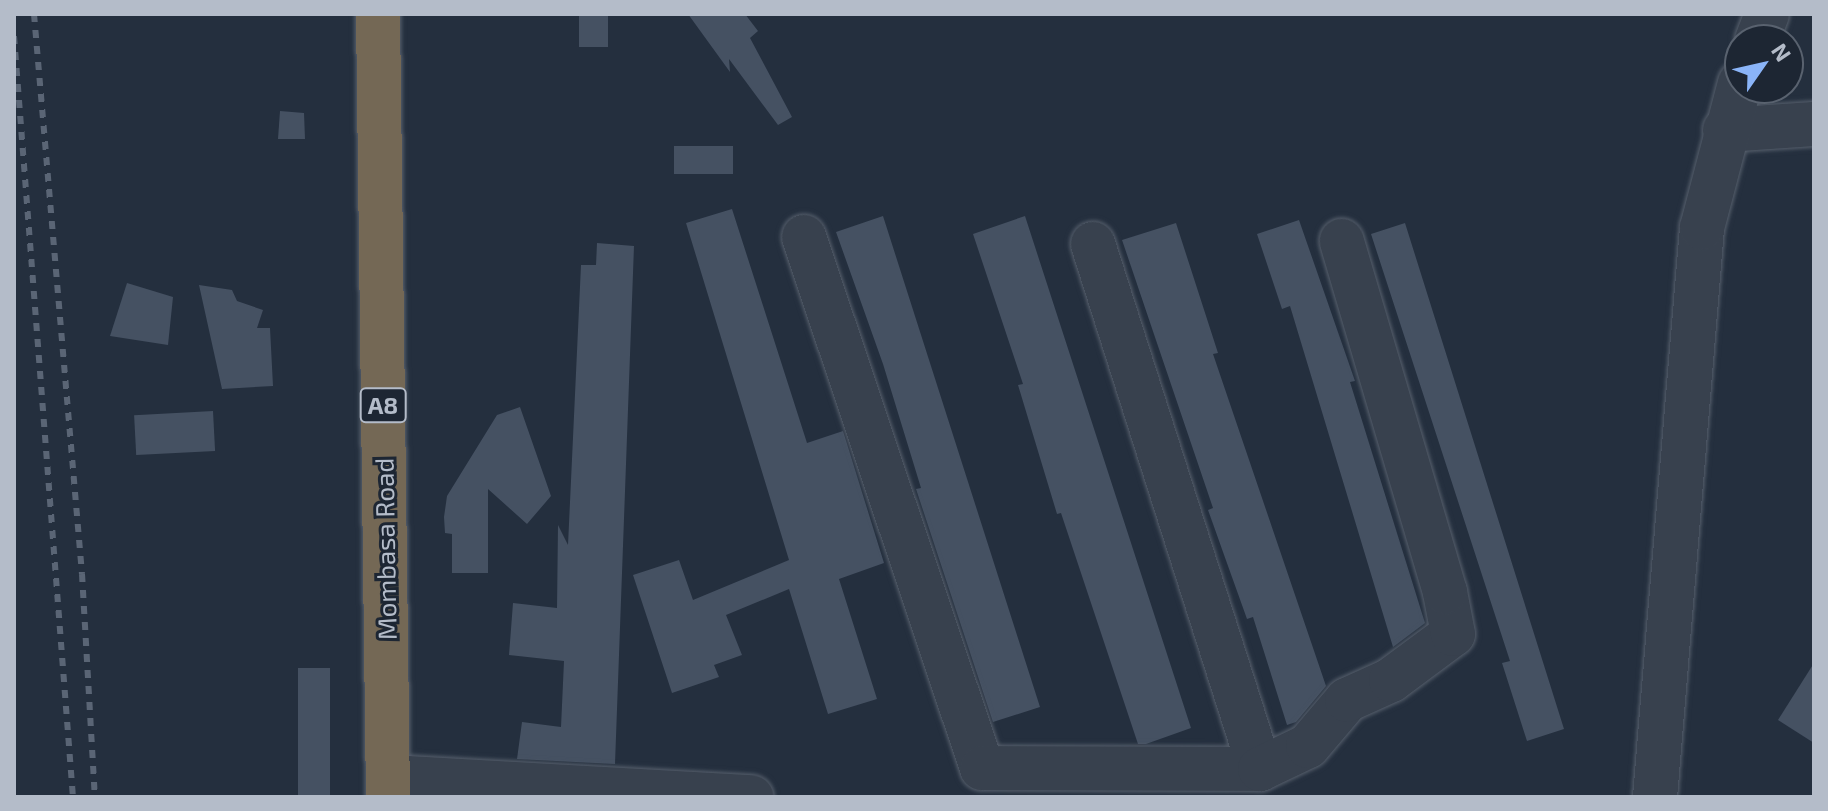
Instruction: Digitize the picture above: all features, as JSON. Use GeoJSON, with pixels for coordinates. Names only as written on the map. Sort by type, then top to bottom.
{"type":"FeatureCollection","features":[{"type":"Feature","properties":{"kind":"highway","name":"Mombasa Road"},"geometry":{"type":"LineString","coordinates":[[378,14],[388,787]]}},
{"type":"Feature","properties":{"kind":"street"},"geometry":{"type":"LineString","coordinates":[[1655,797],[1688,347],[1702,228],[1733,104]]}},
{"type":"Feature","properties":{"kind":"street"},"geometry":{"type":"LineString","coordinates":[[1725,130],[1814,124]]}},
{"type":"Feature","properties":{"kind":"street"},"geometry":{"type":"LineString","coordinates":[[804,237],[982,768],[1159,783],[1260,769],[1308,746],[1347,700],[1391,680],[1453,634],[1445,592],[1342,241]]}},
{"type":"Feature","properties":{"kind":"street"},"geometry":{"type":"LineString","coordinates":[[1093,244],[1260,769]]}},
{"type":"Feature","properties":{"kind":"street"},"geometry":{"type":"LineString","coordinates":[[388,787],[751,797]]}},
{"type":"Feature","properties":{"kind":"building"},"geometry":{"type":"Polygon","coordinates":[[[579,14],[608,14],[608,47],[579,47],[579,14]]]}},
{"type":"Feature","properties":{"kind":"building"},"geometry":{"type":"Polygon","coordinates":[[[688,14],[745,14],[758,31],[750,38],[792,117],[778,125],[729,59],[730,72],[688,14]]]}},
{"type":"Feature","properties":{"kind":"building"},"geometry":{"type":"Polygon","coordinates":[[[280,111],[304,113],[305,139],[278,139],[280,111]]]}},
{"type":"Feature","properties":{"kind":"building"},"geometry":{"type":"Polygon","coordinates":[[[674,146],[733,146],[733,174],[674,174],[674,146]]]}},
{"type":"Feature","properties":{"kind":"building"},"geometry":{"type":"Polygon","coordinates":[[[732,209],[807,443],[843,431],[884,563],[839,579],[877,699],[828,714],[789,589],[726,615],[742,655],[714,665],[719,677],[672,693],[633,575],[679,560],[693,600],[789,560],[686,223],[732,209]]]}},
{"type":"Feature","properties":{"kind":"building"},"geometry":{"type":"Polygon","coordinates":[[[883,216],[1040,707],[993,722],[916,489],[921,488],[883,364],[836,232],[883,216]]]}},
{"type":"Feature","properties":{"kind":"building"},"geometry":{"type":"Polygon","coordinates":[[[1025,216],[1191,728],[1146,744],[1138,744],[1061,513],[1057,514],[1018,385],[1023,384],[973,234],[1025,216]]]}},
{"type":"Feature","properties":{"kind":"building"},"geometry":{"type":"Polygon","coordinates":[[[1299,220],[1355,381],[1350,382],[1425,623],[1393,647],[1290,306],[1282,309],[1257,234],[1299,220]]]}},
{"type":"Feature","properties":{"kind":"building"},"geometry":{"type":"Polygon","coordinates":[[[1176,223],[1218,353],[1213,354],[1326,686],[1296,722],[1287,725],[1253,617],[1247,619],[1208,510],[1213,508],[1122,240],[1176,223]]]}},
{"type":"Feature","properties":{"kind":"building"},"geometry":{"type":"Polygon","coordinates":[[[1405,223],[1564,729],[1527,741],[1502,663],[1510,661],[1371,234],[1405,223]]]}},
{"type":"Feature","properties":{"kind":"building"},"geometry":{"type":"Polygon","coordinates":[[[597,243],[634,246],[615,764],[517,759],[522,722],[561,727],[564,661],[509,655],[513,603],[557,608],[558,525],[568,545],[581,265],[596,265],[597,243]]]}},
{"type":"Feature","properties":{"kind":"building"},"geometry":{"type":"Polygon","coordinates":[[[127,283],[173,297],[168,345],[110,336],[127,283]]]}},
{"type":"Feature","properties":{"kind":"building"},"geometry":{"type":"Polygon","coordinates":[[[199,285],[232,290],[237,301],[263,310],[257,328],[270,328],[273,386],[222,389],[199,285]]]}},
{"type":"Feature","properties":{"kind":"building"},"geometry":{"type":"Polygon","coordinates":[[[520,407],[551,496],[527,524],[488,489],[488,573],[452,573],[452,534],[445,533],[447,496],[497,415],[520,407]]]}},
{"type":"Feature","properties":{"kind":"building"},"geometry":{"type":"Polygon","coordinates":[[[213,411],[215,451],[136,455],[134,415],[213,411]]]}},
{"type":"Feature","properties":{"kind":"building"},"geometry":{"type":"Polygon","coordinates":[[[1814,663],[1814,743],[1778,720],[1814,663]]]}},
{"type":"Feature","properties":{"kind":"building"},"geometry":{"type":"Polygon","coordinates":[[[298,668],[330,668],[330,797],[298,797],[298,668]]]}},
{"type":"Feature","properties":{"kind":"railway"},"geometry":{"type":"LineString","coordinates":[[34,14],[82,574],[95,797]]}},
{"type":"Feature","properties":{"kind":"railway"},"geometry":{"type":"LineString","coordinates":[[14,36],[73,797]]}}]}
